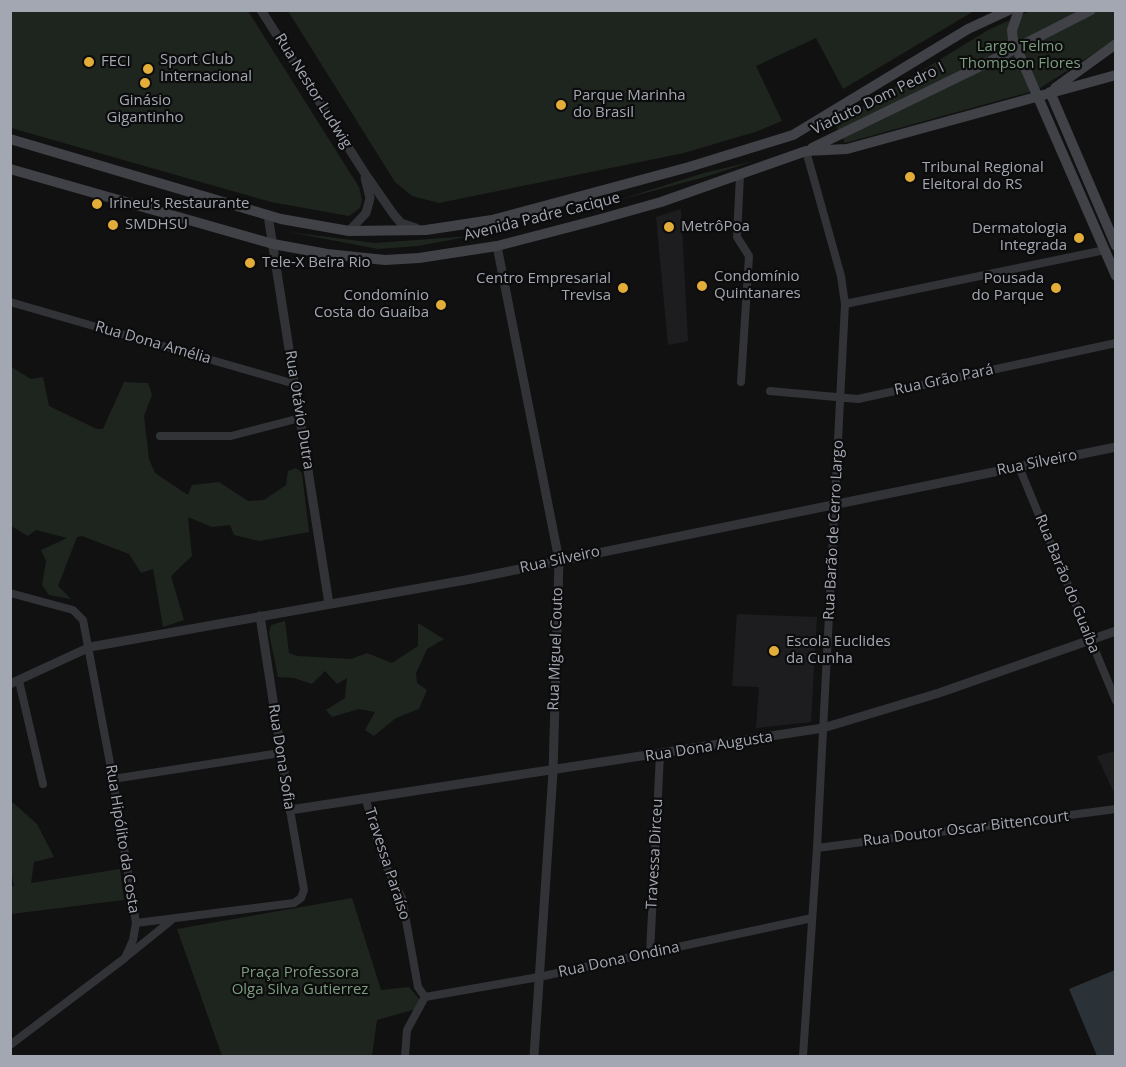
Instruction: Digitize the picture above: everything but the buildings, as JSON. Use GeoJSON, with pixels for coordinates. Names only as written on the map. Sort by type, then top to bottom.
{"type":"FeatureCollection","features":[{"type":"Feature","properties":{"kind":"main road","name":"Avenida Padre Cacique"},"geometry":{"type":"LineString","coordinates":[[10,139],[268,215],[349,231],[426,230],[492,220],[689,167],[793,135],[968,29],[1009,10]]}},
{"type":"Feature","properties":{"kind":"main road"},"geometry":{"type":"LineString","coordinates":[[1019,10],[1012,30],[1013,40],[1110,248]]}},
{"type":"Feature","properties":{"kind":"main road","name":"Viaduto Dom Pedro I"},"geometry":{"type":"LineString","coordinates":[[806,151],[1091,10]]}},
{"type":"Feature","properties":{"kind":"main road"},"geometry":{"type":"LineString","coordinates":[[1050,92],[1116,44]]}},
{"type":"Feature","properties":{"kind":"main road"},"geometry":{"type":"LineString","coordinates":[[1050,92],[1116,75]]}},
{"type":"Feature","properties":{"kind":"main road","name":"Avenida Padre Cacique"},"geometry":{"type":"LineString","coordinates":[[10,169],[273,244],[327,254],[385,260],[450,255],[496,246],[661,202],[806,151],[847,149],[1050,92]]}},
{"type":"Feature","properties":{"kind":"main road"},"geometry":{"type":"LineString","coordinates":[[1050,92],[1110,248],[1116,276]]}},
{"type":"Feature","properties":{"kind":"street","name":"Rua Nestor Ludwig"},"geometry":{"type":"LineString","coordinates":[[261,10],[364,172],[401,223],[426,230]]}},
{"type":"Feature","properties":{"kind":"street","name":"Rua Barão de Cerro Largo"},"geometry":{"type":"LineString","coordinates":[[803,1056],[818,848],[837,503],[845,304],[841,276],[806,151]]}},
{"type":"Feature","properties":{"kind":"street","name":"Rua Nestor Ludwig"},"geometry":{"type":"LineString","coordinates":[[349,231],[366,213],[370,198],[364,172]]}},
{"type":"Feature","properties":{"kind":"street"},"geometry":{"type":"LineString","coordinates":[[740,175],[737,237],[749,256],[741,382]]}},
{"type":"Feature","properties":{"kind":"street","name":"Rua Otávio Dutra"},"geometry":{"type":"LineString","coordinates":[[268,215],[330,604]]}},
{"type":"Feature","properties":{"kind":"street","name":"Rua Miguel Couto"},"geometry":{"type":"LineString","coordinates":[[496,246],[559,560],[553,772],[534,1056]]}},
{"type":"Feature","properties":{"kind":"street"},"geometry":{"type":"LineString","coordinates":[[845,304],[1110,248]]}},
{"type":"Feature","properties":{"kind":"street","name":"Rua Dona Amélia"},"geometry":{"type":"LineString","coordinates":[[10,302],[295,384]]}},
{"type":"Feature","properties":{"kind":"street","name":"Rua Grão Pará"},"geometry":{"type":"LineString","coordinates":[[770,391],[858,399],[1116,343]]}},
{"type":"Feature","properties":{"kind":"street"},"geometry":{"type":"LineString","coordinates":[[160,436],[231,436],[300,418]]}},
{"type":"Feature","properties":{"kind":"street","name":"Rua Silveiro"},"geometry":{"type":"LineString","coordinates":[[15,682],[90,647],[559,560],[1116,447]]}},
{"type":"Feature","properties":{"kind":"street","name":"Rua Barão do Guaíba"},"geometry":{"type":"LineString","coordinates":[[1019,467],[1116,701]]}},
{"type":"Feature","properties":{"kind":"street","name":"Rua Hipólito da Costa"},"geometry":{"type":"LineString","coordinates":[[10,593],[79,614],[90,647],[136,923],[133,940],[125,958]]}},
{"type":"Feature","properties":{"kind":"street","name":"Rua Dona Sofia"},"geometry":{"type":"LineString","coordinates":[[174,918],[294,903],[302,898],[304,890],[280,753],[260,616]]}},
{"type":"Feature","properties":{"kind":"street","name":"Rua Dona Augusta"},"geometry":{"type":"LineString","coordinates":[[290,810],[553,772],[823,728],[939,693],[1116,631]]}},
{"type":"Feature","properties":{"kind":"street"},"geometry":{"type":"LineString","coordinates":[[15,682],[43,784]]}},
{"type":"Feature","properties":{"kind":"street"},"geometry":{"type":"LineString","coordinates":[[113,779],[280,753]]}},
{"type":"Feature","properties":{"kind":"street","name":"Travessa Dirceu"},"geometry":{"type":"LineString","coordinates":[[650,953],[660,754]]}},
{"type":"Feature","properties":{"kind":"street","name":"Travessa Paraíso"},"geometry":{"type":"LineString","coordinates":[[366,800],[383,860],[402,898],[418,987],[425,997]]}},
{"type":"Feature","properties":{"kind":"street","name":"Rua Doutor Oscar Bittencourt"},"geometry":{"type":"LineString","coordinates":[[818,848],[1116,809]]}},
{"type":"Feature","properties":{"kind":"street"},"geometry":{"type":"LineString","coordinates":[[136,923],[174,918]]}},
{"type":"Feature","properties":{"kind":"street"},"geometry":{"type":"LineString","coordinates":[[10,1044],[125,958],[174,918]]}},
{"type":"Feature","properties":{"kind":"street","name":"Rua Dona Ondina"},"geometry":{"type":"LineString","coordinates":[[425,997],[539,977],[812,918]]}},
{"type":"Feature","properties":{"kind":"street"},"geometry":{"type":"LineString","coordinates":[[405,1056],[407,1030],[425,997]]}},
{"type":"Feature","properties":{"kind":"shaded area"},"geometry":{"type":"Polygon","coordinates":[[[681,209],[688,341],[668,345],[656,217],[681,209]]]}},
{"type":"Feature","properties":{"kind":"shaded area","name":"Escola Euclides da Cunha"},"geometry":{"type":"Polygon","coordinates":[[[737,614],[817,617],[811,722],[756,728],[759,687],[732,686],[737,614]]]}},
{"type":"Feature","properties":{"kind":"shaded area"},"geometry":{"type":"Polygon","coordinates":[[[1116,751],[1115,795],[1097,756],[1116,751]]]}},
{"type":"Feature","properties":{"kind":"shaded area"},"geometry":{"type":"Polygon","coordinates":[[[1115,970],[1115,1056],[1097,1056],[1069,989],[1115,970]]]}},
{"type":"Feature","properties":{"kind":"green space","name":"Sport Club Internacional"},"geometry":{"type":"Polygon","coordinates":[[[10,11],[248,11],[359,187],[362,200],[360,208],[349,216],[271,202],[11,128],[10,11]]]}},
{"type":"Feature","properties":{"kind":"green space","name":"Parque Marinha do Brasil"},"geometry":{"type":"Polygon","coordinates":[[[288,11],[974,11],[843,89],[816,38],[756,66],[782,121],[755,132],[684,153],[439,203],[412,196],[395,182],[288,11]]]}},
{"type":"Feature","properties":{"kind":"green space","name":"Largo Telmo Thompson Flores"},"geometry":{"type":"Polygon","coordinates":[[[1030,11],[1115,11],[1115,40],[1037,90],[845,143],[835,124],[988,30],[1030,11]]]}},
{"type":"Feature","properties":{"kind":"green space"},"geometry":{"type":"Polygon","coordinates":[[[754,161],[705,177],[615,201],[704,173],[754,161]]]}},
{"type":"Feature","properties":{"kind":"green space"},"geometry":{"type":"Polygon","coordinates":[[[289,232],[375,243],[471,236],[418,246],[378,249],[289,232]]]}},
{"type":"Feature","properties":{"kind":"green space"},"geometry":{"type":"Polygon","coordinates":[[[11,367],[31,379],[43,377],[49,406],[97,429],[103,429],[124,382],[148,383],[152,395],[144,416],[149,459],[155,473],[188,495],[192,485],[219,482],[248,501],[264,500],[286,485],[288,471],[296,468],[302,473],[309,532],[259,541],[234,535],[230,525],[212,527],[188,517],[192,556],[171,576],[184,620],[163,627],[153,569],[141,573],[129,554],[82,536],[77,537],[58,586],[71,599],[49,595],[42,585],[46,561],[41,550],[67,538],[36,530],[28,536],[11,526],[11,367]]]}},
{"type":"Feature","properties":{"kind":"green space"},"geometry":{"type":"Polygon","coordinates":[[[285,621],[289,653],[297,656],[351,659],[367,653],[392,663],[418,646],[418,623],[444,639],[427,649],[416,673],[417,683],[427,690],[419,709],[396,718],[374,736],[365,730],[375,712],[359,709],[332,717],[326,710],[345,698],[347,678],[337,684],[325,671],[312,684],[294,678],[278,677],[269,633],[271,625],[285,621]]]}},
{"type":"Feature","properties":{"kind":"green space"},"geometry":{"type":"Polygon","coordinates":[[[10,800],[37,824],[54,857],[34,862],[31,883],[120,869],[124,900],[11,914],[11,886],[14,886],[10,865],[10,800]]]}},
{"type":"Feature","properties":{"kind":"green space","name":"Praça Professora Olga Silva Gutierrez"},"geometry":{"type":"Polygon","coordinates":[[[352,898],[381,990],[409,987],[420,1000],[416,1009],[377,1020],[372,1056],[222,1056],[177,929],[352,898]]]}},
{"type":"Feature","properties":{"kind":"place","name":"FECI"},"geometry":{"type":"Point","coordinates":[89,62]}},
{"type":"Feature","properties":{"kind":"place","name":"Sport Club Internacional"},"geometry":{"type":"Point","coordinates":[148,69]}},
{"type":"Feature","properties":{"kind":"place","name":"Ginásio Gigantinho"},"geometry":{"type":"Point","coordinates":[145,83]}},
{"type":"Feature","properties":{"kind":"place","name":"Parque Marinha do Brasil"},"geometry":{"type":"Point","coordinates":[561,105]}},
{"type":"Feature","properties":{"kind":"place","name":"Tribunal Regional Eleitoral do RS"},"geometry":{"type":"Point","coordinates":[910,177]}},
{"type":"Feature","properties":{"kind":"place","name":"Irineu's Restaurante"},"geometry":{"type":"Point","coordinates":[97,204]}},
{"type":"Feature","properties":{"kind":"place","name":"SMDHSU"},"geometry":{"type":"Point","coordinates":[113,225]}},
{"type":"Feature","properties":{"kind":"place","name":"MetrôPoa"},"geometry":{"type":"Point","coordinates":[669,227]}},
{"type":"Feature","properties":{"kind":"place","name":"Dermatologia Integrada"},"geometry":{"type":"Point","coordinates":[1079,238]}},
{"type":"Feature","properties":{"kind":"place","name":"Tele-X Beira Rio"},"geometry":{"type":"Point","coordinates":[250,263]}},
{"type":"Feature","properties":{"kind":"place","name":"Condomínio Quintanares"},"geometry":{"type":"Point","coordinates":[702,286]}},
{"type":"Feature","properties":{"kind":"place","name":"Centro Empresarial Trevisa"},"geometry":{"type":"Point","coordinates":[623,288]}},
{"type":"Feature","properties":{"kind":"place","name":"Pousada do Parque"},"geometry":{"type":"Point","coordinates":[1056,288]}},
{"type":"Feature","properties":{"kind":"place","name":"Condomínio Costa do Guaíba"},"geometry":{"type":"Point","coordinates":[441,305]}},
{"type":"Feature","properties":{"kind":"place","name":"Escola Euclides da Cunha"},"geometry":{"type":"Point","coordinates":[774,651]}}]}
